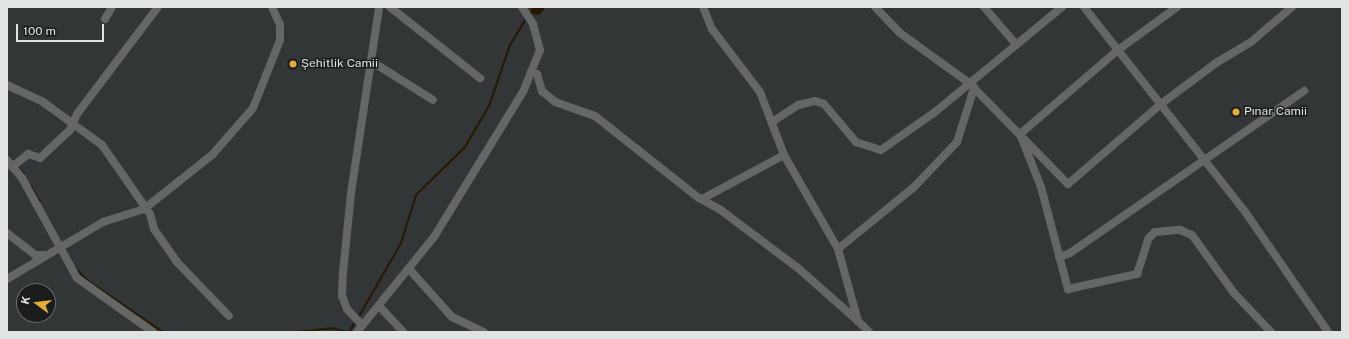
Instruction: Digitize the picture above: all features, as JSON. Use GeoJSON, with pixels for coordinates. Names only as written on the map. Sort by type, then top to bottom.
{"type":"FeatureCollection","features":[{"type":"Feature","properties":{"kind":"street"},"geometry":{"type":"LineString","coordinates":[[104,19],[112,7]]}},
{"type":"Feature","properties":{"kind":"street"},"geometry":{"type":"LineString","coordinates":[[14,165],[28,154],[40,158],[70,130],[73,122],[158,7]]}},
{"type":"Feature","properties":{"kind":"street"},"geometry":{"type":"LineString","coordinates":[[7,279],[56,245],[65,242],[103,222],[144,209],[212,155],[253,108],[280,40],[280,25],[272,7]]}},
{"type":"Feature","properties":{"kind":"street"},"geometry":{"type":"LineString","coordinates":[[379,7],[347,229],[342,296],[359,327],[380,307],[410,270],[523,92],[540,50],[533,24],[523,9]]}},
{"type":"Feature","properties":{"kind":"street"},"geometry":{"type":"LineString","coordinates":[[390,7],[480,78]]}},
{"type":"Feature","properties":{"kind":"street"},"geometry":{"type":"LineString","coordinates":[[703,7],[712,29],[760,92],[784,155],[838,249],[858,321]]}},
{"type":"Feature","properties":{"kind":"street"},"geometry":{"type":"LineString","coordinates":[[875,7],[900,33],[971,85],[1068,184],[1161,104],[1216,63],[1250,42],[1292,7]]}},
{"type":"Feature","properties":{"kind":"street"},"geometry":{"type":"LineString","coordinates":[[984,7],[1015,43]]}},
{"type":"Feature","properties":{"kind":"street"},"geometry":{"type":"LineString","coordinates":[[772,122],[798,105],[815,101],[824,104],[856,142],[881,150],[971,85],[1015,43],[1062,7]]}},
{"type":"Feature","properties":{"kind":"street"},"geometry":{"type":"LineString","coordinates":[[1084,7],[1206,160],[1328,332]]}},
{"type":"Feature","properties":{"kind":"street"},"geometry":{"type":"LineString","coordinates":[[1020,134],[1118,50],[1177,7]]}},
{"type":"Feature","properties":{"kind":"street"},"geometry":{"type":"LineString","coordinates":[[371,61],[433,100]]}},
{"type":"Feature","properties":{"kind":"street"},"geometry":{"type":"LineString","coordinates":[[531,72],[537,74],[542,90],[555,102],[595,116],[702,199],[798,268],[870,332]]}},
{"type":"Feature","properties":{"kind":"street"},"geometry":{"type":"LineString","coordinates":[[7,85],[24,91],[73,122],[102,144],[176,261],[229,316]]}},
{"type":"Feature","properties":{"kind":"street"},"geometry":{"type":"LineString","coordinates":[[838,249],[920,181],[957,142],[971,85]]}},
{"type":"Feature","properties":{"kind":"street"},"geometry":{"type":"LineString","coordinates":[[1059,256],[1070,253],[1304,91]]}},
{"type":"Feature","properties":{"kind":"street"},"geometry":{"type":"LineString","coordinates":[[1020,134],[1042,187],[1059,256],[1064,285],[1074,291],[1137,274],[1149,238],[1155,232],[1180,230],[1192,235],[1234,293],[1271,332]]}},
{"type":"Feature","properties":{"kind":"street"},"geometry":{"type":"LineString","coordinates":[[702,199],[784,155]]}},
{"type":"Feature","properties":{"kind":"street"},"geometry":{"type":"LineString","coordinates":[[7,160],[14,165],[22,178],[56,245],[77,278],[153,332]]}},
{"type":"Feature","properties":{"kind":"street"},"geometry":{"type":"LineString","coordinates":[[7,233],[40,258],[56,245]]}},
{"type":"Feature","properties":{"kind":"street"},"geometry":{"type":"LineString","coordinates":[[410,270],[452,317],[484,332]]}},
{"type":"Feature","properties":{"kind":"street"},"geometry":{"type":"LineString","coordinates":[[380,307],[403,332]]}},
{"type":"Feature","properties":{"kind":"waterway"},"geometry":{"type":"LineString","coordinates":[[529,15],[536,9]]}},
{"type":"Feature","properties":{"kind":"waterway"},"geometry":{"type":"LineString","coordinates":[[358,318],[401,243],[416,195],[465,147],[489,106],[510,45],[526,18]]}},
{"type":"Feature","properties":{"kind":"waterway"},"geometry":{"type":"LineString","coordinates":[[16,165],[24,174]]}},
{"type":"Feature","properties":{"kind":"waterway"},"geometry":{"type":"LineString","coordinates":[[31,186],[40,202]]}},
{"type":"Feature","properties":{"kind":"waterway"},"geometry":{"type":"LineString","coordinates":[[76,269],[87,280],[163,332]]}},
{"type":"Feature","properties":{"kind":"waterway"},"geometry":{"type":"LineString","coordinates":[[349,332],[355,322]]}},
{"type":"Feature","properties":{"kind":"waterway"},"geometry":{"type":"LineString","coordinates":[[296,332],[332,328],[347,332]]}},
{"type":"Feature","properties":{"kind":"place","name":"Şehitlik Camii"},"geometry":{"type":"Point","coordinates":[293,64]}},
{"type":"Feature","properties":{"kind":"place","name":"Pınar Camii"},"geometry":{"type":"Point","coordinates":[1236,112]}}]}
